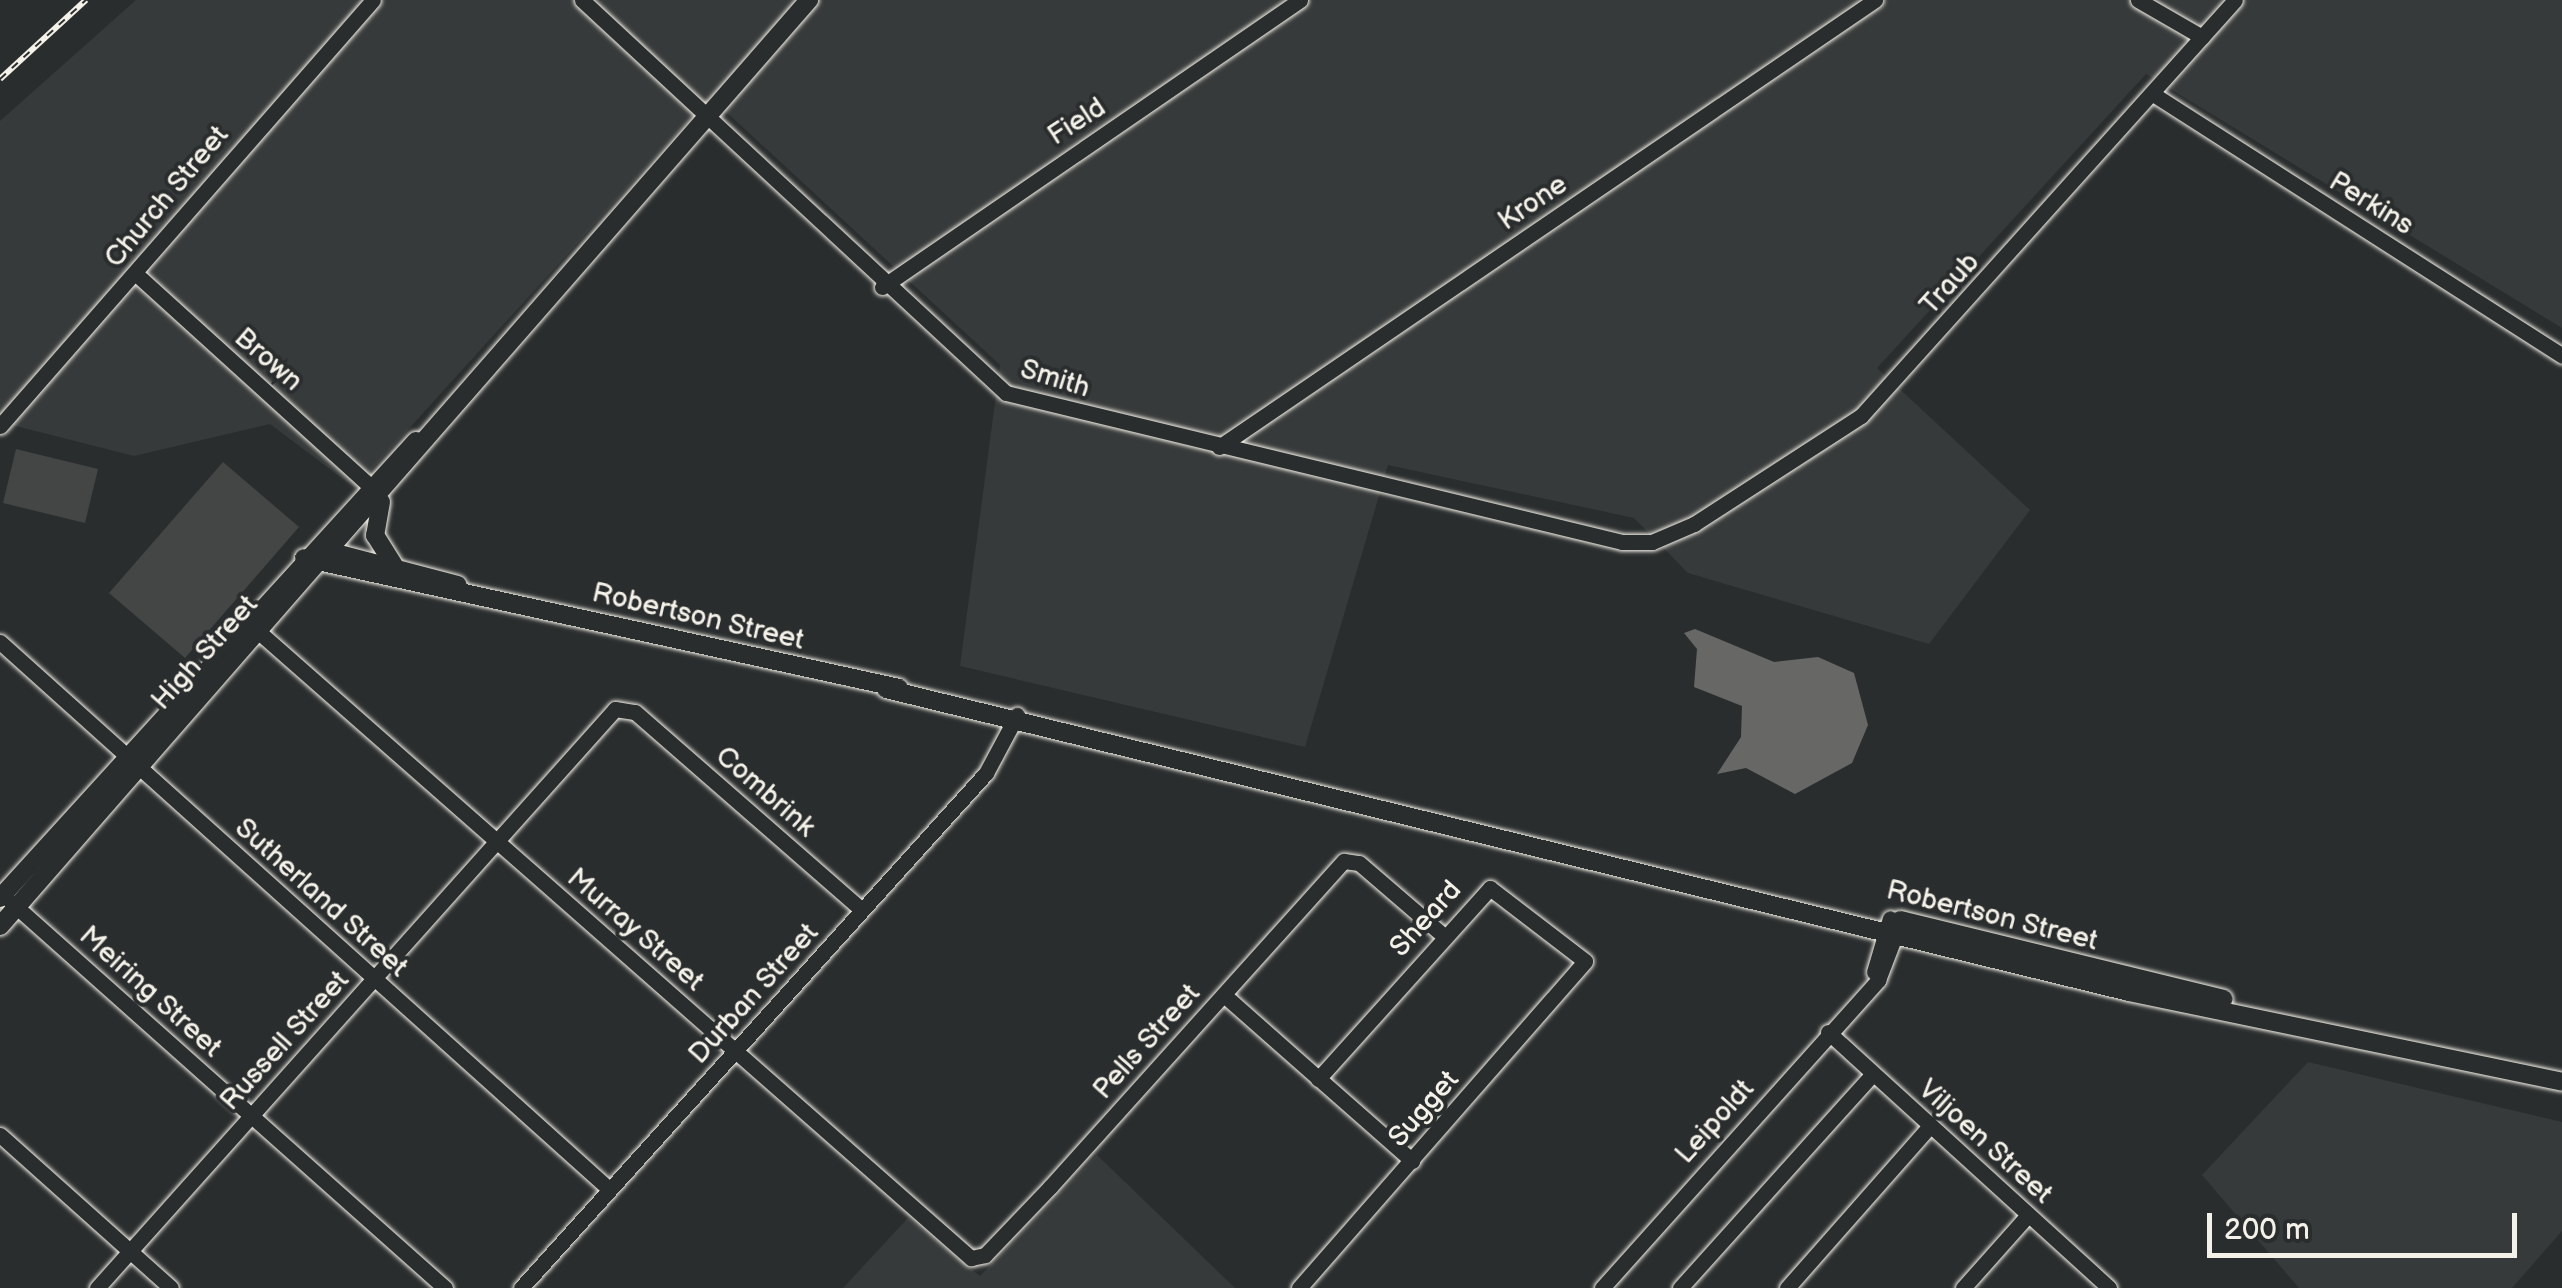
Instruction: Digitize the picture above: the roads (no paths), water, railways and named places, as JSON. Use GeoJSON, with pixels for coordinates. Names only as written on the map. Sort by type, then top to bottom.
{"type":"FeatureCollection","features":[{"type":"Feature","properties":{"kind":"main road","name":"High Street"},"geometry":{"type":"LineString","coordinates":[[134,761],[446,414],[809,0]]}},
{"type":"Feature","properties":{"kind":"main road"},"geometry":{"type":"LineString","coordinates":[[376,488],[375,532],[396,568]]}},
{"type":"Feature","properties":{"kind":"main road","name":"High Street"},"geometry":{"type":"LineString","coordinates":[[0,926],[5,898],[260,632],[318,555]]}},
{"type":"Feature","properties":{"kind":"main road","name":"Robertson Street"},"geometry":{"type":"LineString","coordinates":[[318,555],[396,568],[496,600]]}},
{"type":"Feature","properties":{"kind":"main road","name":"Robertson Street"},"geometry":{"type":"LineString","coordinates":[[318,555],[496,600],[1894,925],[2129,992],[2288,1020],[2562,1082]]}},
{"type":"Feature","properties":{"kind":"street","name":"Church Street"},"geometry":{"type":"LineString","coordinates":[[0,426],[373,0]]}},
{"type":"Feature","properties":{"kind":"street","name":"Smith"},"geometry":{"type":"LineString","coordinates":[[582,0],[882,287],[1006,393],[1220,447],[1652,542]]}},
{"type":"Feature","properties":{"kind":"street","name":"Field"},"geometry":{"type":"LineString","coordinates":[[882,287],[1300,0]]}},
{"type":"Feature","properties":{"kind":"street","name":"Krone"},"geometry":{"type":"LineString","coordinates":[[1220,447],[1875,0]]}},
{"type":"Feature","properties":{"kind":"street"},"geometry":{"type":"LineString","coordinates":[[2138,0],[2202,36]]}},
{"type":"Feature","properties":{"kind":"street","name":"Traub"},"geometry":{"type":"LineString","coordinates":[[1652,542],[1861,416],[2235,0]]}},
{"type":"Feature","properties":{"kind":"street","name":"Perkins"},"geometry":{"type":"LineString","coordinates":[[2154,94],[2562,356]]}},
{"type":"Feature","properties":{"kind":"street","name":"Brown"},"geometry":{"type":"LineString","coordinates":[[135,274],[376,488]]}},
{"type":"Feature","properties":{"kind":"street","name":"Murray Street"},"geometry":{"type":"LineString","coordinates":[[260,632],[960,1252],[979,1258]]}},
{"type":"Feature","properties":{"kind":"street","name":"Sutherland Street"},"geometry":{"type":"LineString","coordinates":[[0,642],[609,1189]]}},
{"type":"Feature","properties":{"kind":"street","name":"Russell Street"},"geometry":{"type":"LineString","coordinates":[[98,1288],[608,714],[635,712]]}},
{"type":"Feature","properties":{"kind":"street","name":"Combrink"},"geometry":{"type":"LineString","coordinates":[[635,712],[862,910]]}},
{"type":"Feature","properties":{"kind":"street","name":"Durban Street"},"geometry":{"type":"LineString","coordinates":[[521,1288],[986,772],[1015,720]]}},
{"type":"Feature","properties":{"kind":"street","name":"Pells Street"},"geometry":{"type":"LineString","coordinates":[[979,1258],[1351,859],[1444,936]]}},
{"type":"Feature","properties":{"kind":"street","name":"Sheard"},"geometry":{"type":"LineString","coordinates":[[1318,1079],[1444,936],[1497,888],[1586,964]]}},
{"type":"Feature","properties":{"kind":"street","name":"Meiring Street"},"geometry":{"type":"LineString","coordinates":[[5,898],[445,1288]]}},
{"type":"Feature","properties":{"kind":"street","name":"Leipoldt"},"geometry":{"type":"LineString","coordinates":[[1602,1288],[1866,990],[1894,925]]}},
{"type":"Feature","properties":{"kind":"street","name":"Sugget"},"geometry":{"type":"LineString","coordinates":[[1299,1288],[1586,964]]}},
{"type":"Feature","properties":{"kind":"street"},"geometry":{"type":"LineString","coordinates":[[1224,995],[1412,1161]]}},
{"type":"Feature","properties":{"kind":"street","name":"Viljoen Street"},"geometry":{"type":"LineString","coordinates":[[1828,1032],[2109,1288]]}},
{"type":"Feature","properties":{"kind":"street"},"geometry":{"type":"LineString","coordinates":[[1680,1288],[1872,1075]]}},
{"type":"Feature","properties":{"kind":"street"},"geometry":{"type":"LineString","coordinates":[[1787,1288],[1930,1126]]}},
{"type":"Feature","properties":{"kind":"street"},"geometry":{"type":"LineString","coordinates":[[0,1135],[171,1288]]}},
{"type":"Feature","properties":{"kind":"street"},"geometry":{"type":"LineString","coordinates":[[1962,1288],[2028,1215]]}},
{"type":"Feature","properties":{"kind":"railway"},"geometry":{"type":"LineString","coordinates":[[0,79],[86,0]]}}]}
